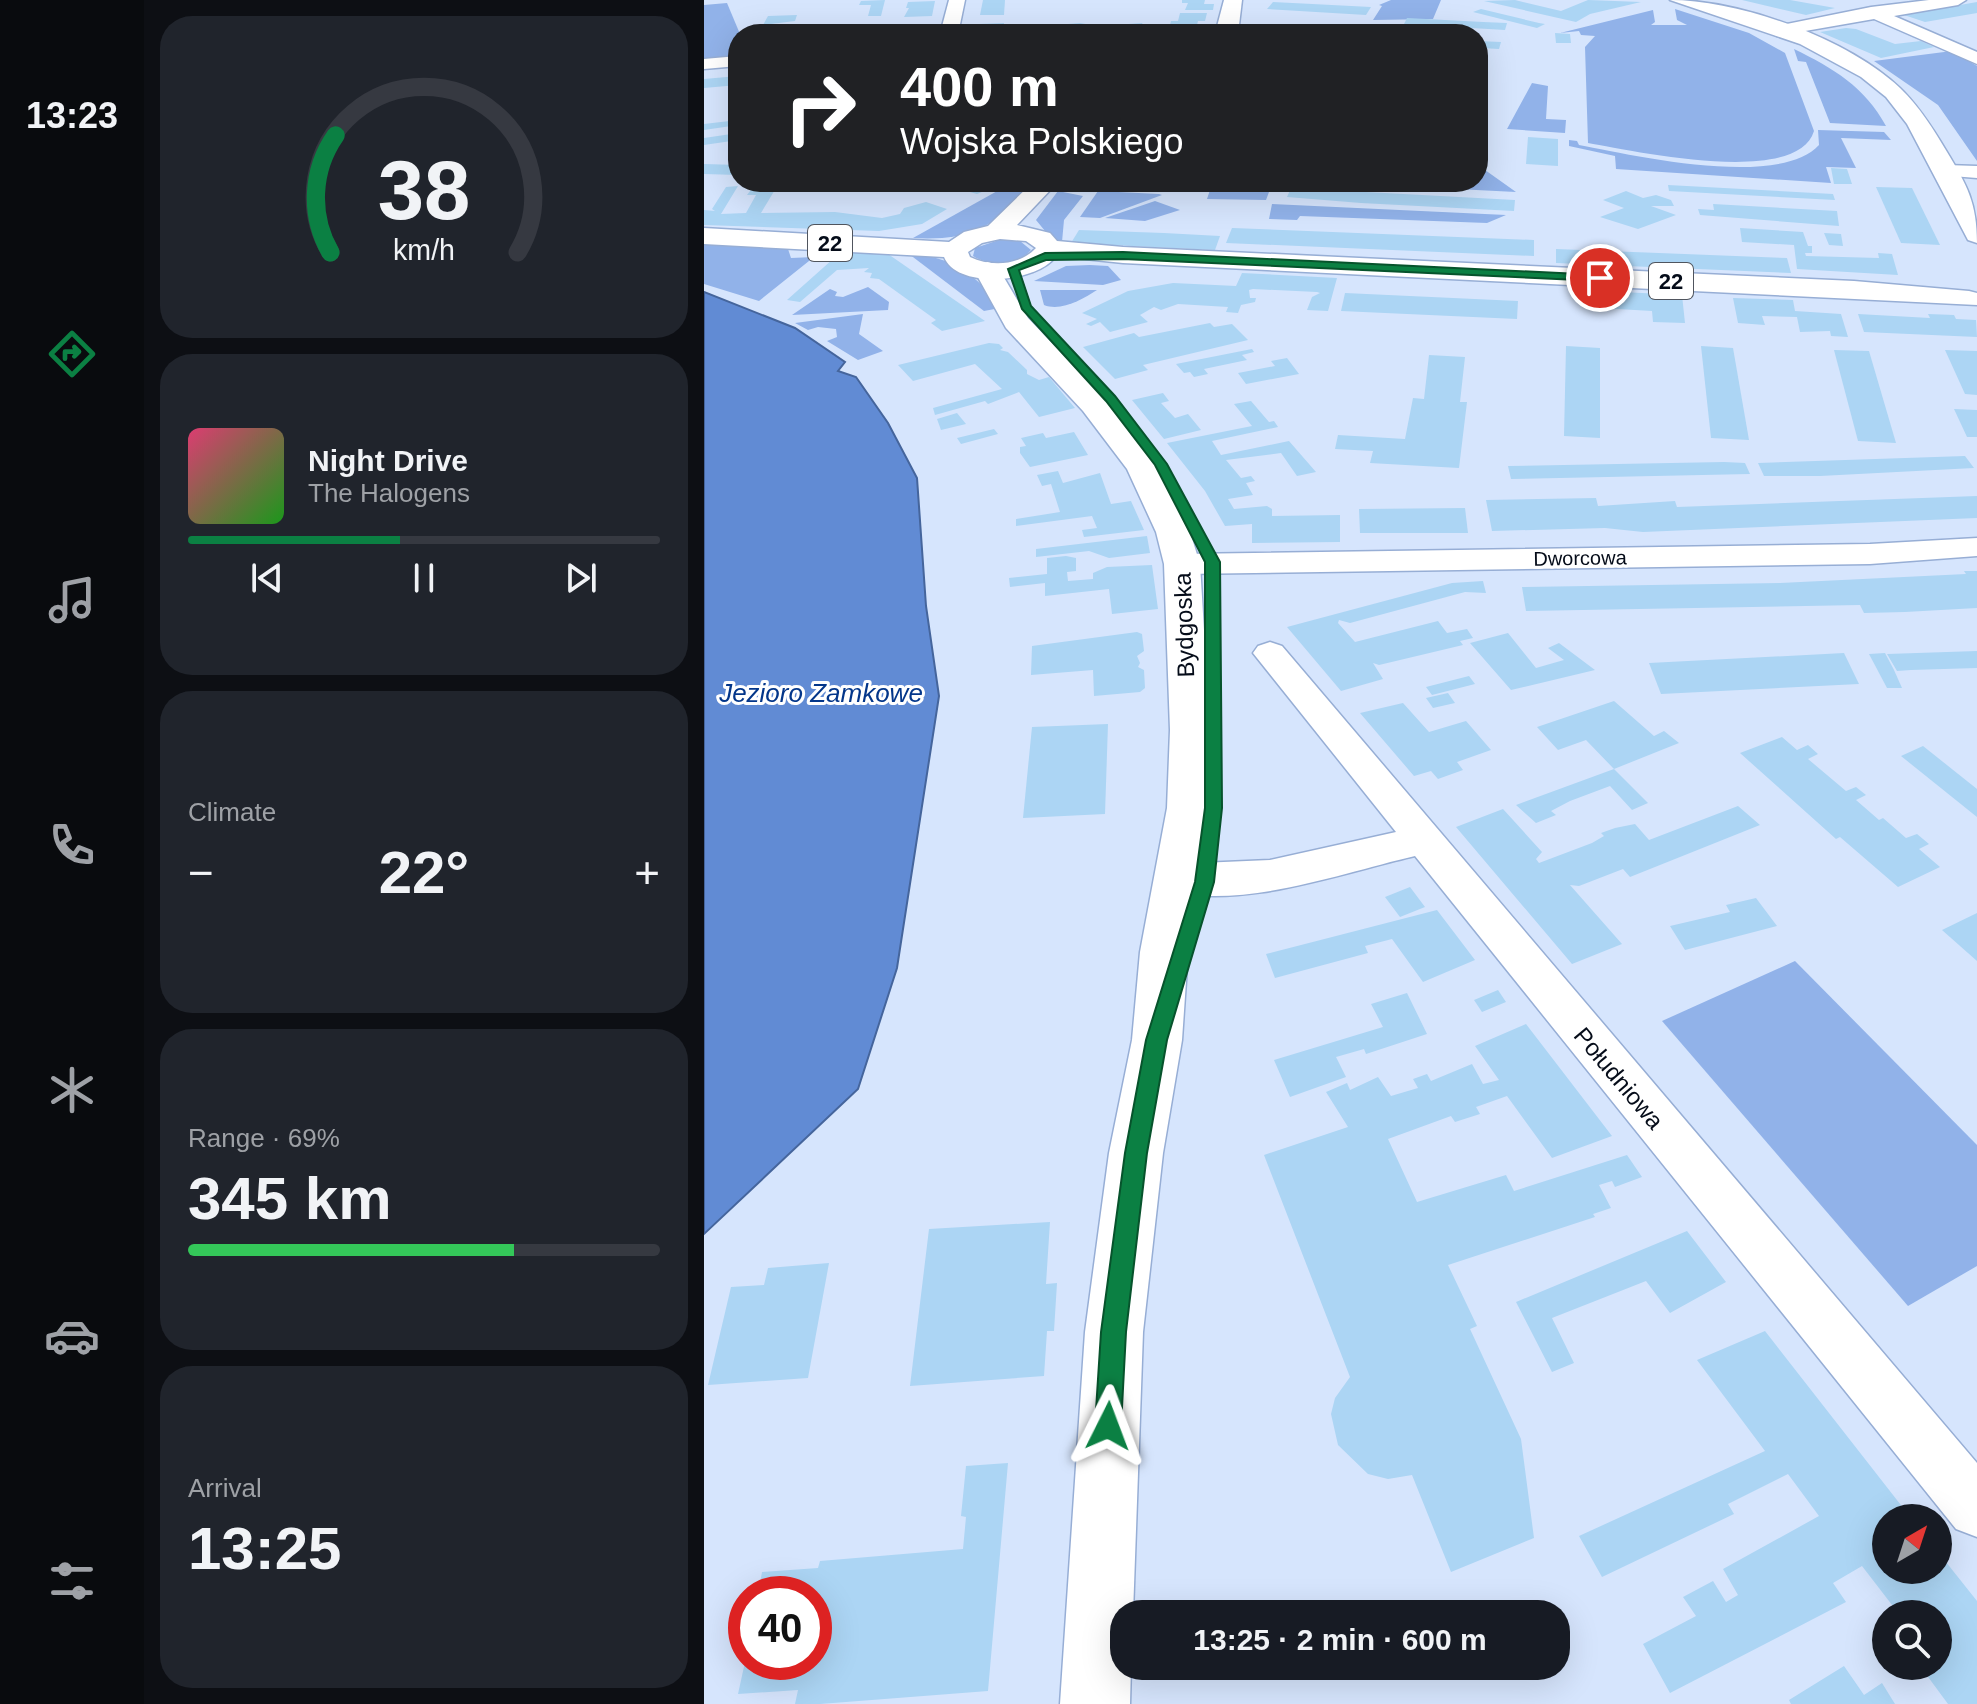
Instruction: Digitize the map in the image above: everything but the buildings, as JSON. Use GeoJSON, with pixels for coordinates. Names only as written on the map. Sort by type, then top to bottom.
{"type":"FeatureCollection","features":[{"type":"Feature","properties":{"kind":"street"},"geometry":{"type":"LineString","coordinates":[[951,24],[957,0]]}},
{"type":"Feature","properties":{"kind":"street"},"geometry":{"type":"LineString","coordinates":[[1679,0],[1777,31],[1826,50],[1870,74],[1912,113],[1946,171],[1976,241]]}},
{"type":"Feature","properties":{"kind":"street"},"geometry":{"type":"LineString","coordinates":[[1777,31],[1958,0]]}},
{"type":"Feature","properties":{"kind":"street"},"geometry":{"type":"LineString","coordinates":[[1830,2],[1875,14],[1977,59]]}},
{"type":"Feature","properties":{"kind":"street"},"geometry":{"type":"LineString","coordinates":[[1219,24],[1231,6]]}},
{"type":"Feature","properties":{"kind":"street"},"geometry":{"type":"LineString","coordinates":[[704,64],[728,62]]}},
{"type":"Feature","properties":{"kind":"street"},"geometry":{"type":"LineString","coordinates":[[1946,171],[1977,172]]}},
{"type":"Feature","properties":{"kind":"street","name":"22"},"geometry":{"type":"LineString","coordinates":[[704,236],[955,250],[974,237],[1008,232],[1038,192]]}},
{"type":"Feature","properties":{"kind":"street"},"geometry":{"type":"LineString","coordinates":[[1008,232],[1052,192]]}},
{"type":"Feature","properties":{"kind":"street"},"geometry":{"type":"LineString","coordinates":[[1008,232],[1041,238],[1024,261]]}},
{"type":"Feature","properties":{"kind":"street","name":"22"},"geometry":{"type":"LineString","coordinates":[[955,250],[955,256],[964,265],[1123,255],[1972,292]]}},
{"type":"Feature","properties":{"kind":"street","name":"Bydgoska"},"geometry":{"type":"LineString","coordinates":[[1024,261],[1026,307],[1110,399],[1161,464],[1198,563],[1188,808],[1191,880],[1136,1153],[1114,1332],[1095,1704]]}},
{"type":"Feature","properties":{"kind":"street","name":"Dworcowa"},"geometry":{"type":"LineString","coordinates":[[1198,563],[1854,554],[1977,547]]}},
{"type":"Feature","properties":{"kind":"street","name":"Południowa"},"geometry":{"type":"LineString","coordinates":[[1270,653],[1977,1508]]}},
{"type":"Feature","properties":{"kind":"street"},"geometry":{"type":"LineString","coordinates":[[1191,880],[1257,875],[1423,840]]}},
{"type":"Feature","properties":{"kind":"shaded area"},"geometry":{"type":"Polygon","coordinates":[[[1391,0],[1441,0],[1433,19],[1373,20],[1382,6],[1379,5],[1391,0]]]}},
{"type":"Feature","properties":{"kind":"shaded area"},"geometry":{"type":"Polygon","coordinates":[[[727,3],[736,24],[728,24],[728,58],[704,60],[704,5],[727,3]]]}},
{"type":"Feature","properties":{"kind":"shaded area"},"geometry":{"type":"Polygon","coordinates":[[[1675,9],[1749,33],[1785,53],[1814,131],[1801,148],[1777,158],[1746,162],[1673,157],[1588,143],[1585,47],[1595,36],[1581,35],[1579,31],[1560,33],[1653,10],[1655,22],[1651,25],[1687,25],[1677,20],[1675,9]]]}},
{"type":"Feature","properties":{"kind":"shaded area"},"geometry":{"type":"Polygon","coordinates":[[[1794,49],[1847,80],[1868,100],[1886,126],[1830,123],[1806,62],[1798,61],[1794,49]]]}},
{"type":"Feature","properties":{"kind":"shaded area"},"geometry":{"type":"Polygon","coordinates":[[[1952,51],[1977,66],[1977,161],[1938,105],[1874,61],[1952,51]]]}},
{"type":"Feature","properties":{"kind":"shaded area"},"geometry":{"type":"Polygon","coordinates":[[[1532,83],[1548,86],[1546,119],[1566,120],[1565,133],[1507,129],[1532,83]]]}},
{"type":"Feature","properties":{"kind":"shaded area"},"geometry":{"type":"Polygon","coordinates":[[[1818,130],[1884,132],[1891,140],[1841,138],[1856,168],[1826,167],[1831,183],[1616,169],[1615,156],[1569,146],[1569,140],[1577,141],[1579,145],[1603,150],[1704,165],[1772,165],[1799,158],[1819,145],[1818,130]]]}},
{"type":"Feature","properties":{"kind":"shaded area"},"geometry":{"type":"Polygon","coordinates":[[[1488,172],[1516,192],[1488,191],[1488,172]]]}},
{"type":"Feature","properties":{"kind":"shaded area"},"geometry":{"type":"Polygon","coordinates":[[[995,192],[1027,192],[1004,213],[979,229],[951,237],[913,238],[995,192]]]}},
{"type":"Feature","properties":{"kind":"shaded area"},"geometry":{"type":"Polygon","coordinates":[[[1057,192],[1083,196],[1064,220],[1062,242],[1050,237],[1036,220],[1057,192]]]}},
{"type":"Feature","properties":{"kind":"shaded area"},"geometry":{"type":"Polygon","coordinates":[[[1097,192],[1162,195],[1100,218],[1080,217],[1097,192]]]}},
{"type":"Feature","properties":{"kind":"shaded area"},"geometry":{"type":"Polygon","coordinates":[[[1209,192],[1269,192],[1266,200],[1207,199],[1209,192]]]}},
{"type":"Feature","properties":{"kind":"shaded area"},"geometry":{"type":"Polygon","coordinates":[[[1155,201],[1180,210],[1145,221],[1105,218],[1155,201]]]}},
{"type":"Feature","properties":{"kind":"shaded area"},"geometry":{"type":"Polygon","coordinates":[[[1272,204],[1506,215],[1487,223],[1300,216],[1297,220],[1269,219],[1272,204]]]}},
{"type":"Feature","properties":{"kind":"shaded area"},"geometry":{"type":"Polygon","coordinates":[[[1002,239],[1020,241],[1031,250],[1019,259],[1004,263],[987,262],[973,256],[975,248],[1002,239]]]}},
{"type":"Feature","properties":{"kind":"shaded area"},"geometry":{"type":"Polygon","coordinates":[[[704,243],[788,249],[791,258],[814,257],[759,301],[704,284],[704,243]]]}},
{"type":"Feature","properties":{"kind":"shaded area"},"geometry":{"type":"Polygon","coordinates":[[[909,254],[937,258],[961,269],[992,296],[1000,308],[984,311],[909,254]]]}},
{"type":"Feature","properties":{"kind":"shaded area"},"geometry":{"type":"Polygon","coordinates":[[[1066,266],[1108,266],[1121,280],[1103,285],[1034,281],[1066,266]]]}},
{"type":"Feature","properties":{"kind":"shaded area"},"geometry":{"type":"Polygon","coordinates":[[[868,287],[889,302],[888,310],[792,315],[830,289],[837,292],[835,296],[843,297],[868,287]]]}},
{"type":"Feature","properties":{"kind":"shaded area"},"geometry":{"type":"Polygon","coordinates":[[[1040,290],[1097,290],[1079,301],[1051,307],[1044,305],[1040,290]]]}},
{"type":"Feature","properties":{"kind":"shaded area"},"geometry":{"type":"Polygon","coordinates":[[[863,314],[859,334],[883,351],[858,360],[827,341],[837,337],[836,329],[818,327],[808,330],[795,323],[863,314]]]}},
{"type":"Feature","properties":{"kind":"shaded area"},"geometry":{"type":"Polygon","coordinates":[[[1795,961],[1977,1145],[1977,1266],[1908,1306],[1662,1021],[1795,961]]]}},
{"type":"Feature","properties":{"kind":"water","name":"Jezioro Zamkowe"},"geometry":{"type":"Polygon","coordinates":[[[704,292],[795,328],[845,362],[838,371],[856,377],[888,423],[917,478],[926,606],[939,696],[897,968],[858,1089],[704,1234],[704,292]]]}},
{"type":"Feature","properties":{"kind":"route"},"geometry":{"type":"LineString","coordinates":[[1108,1426],[1114,1332],[1136,1153],[1157,1040],[1204,882],[1214,808],[1213,562],[1161,464],[1110,399],[1035,319],[1026,307],[1013,269],[1045,256],[1123,255],[1600,278]]}}]}
